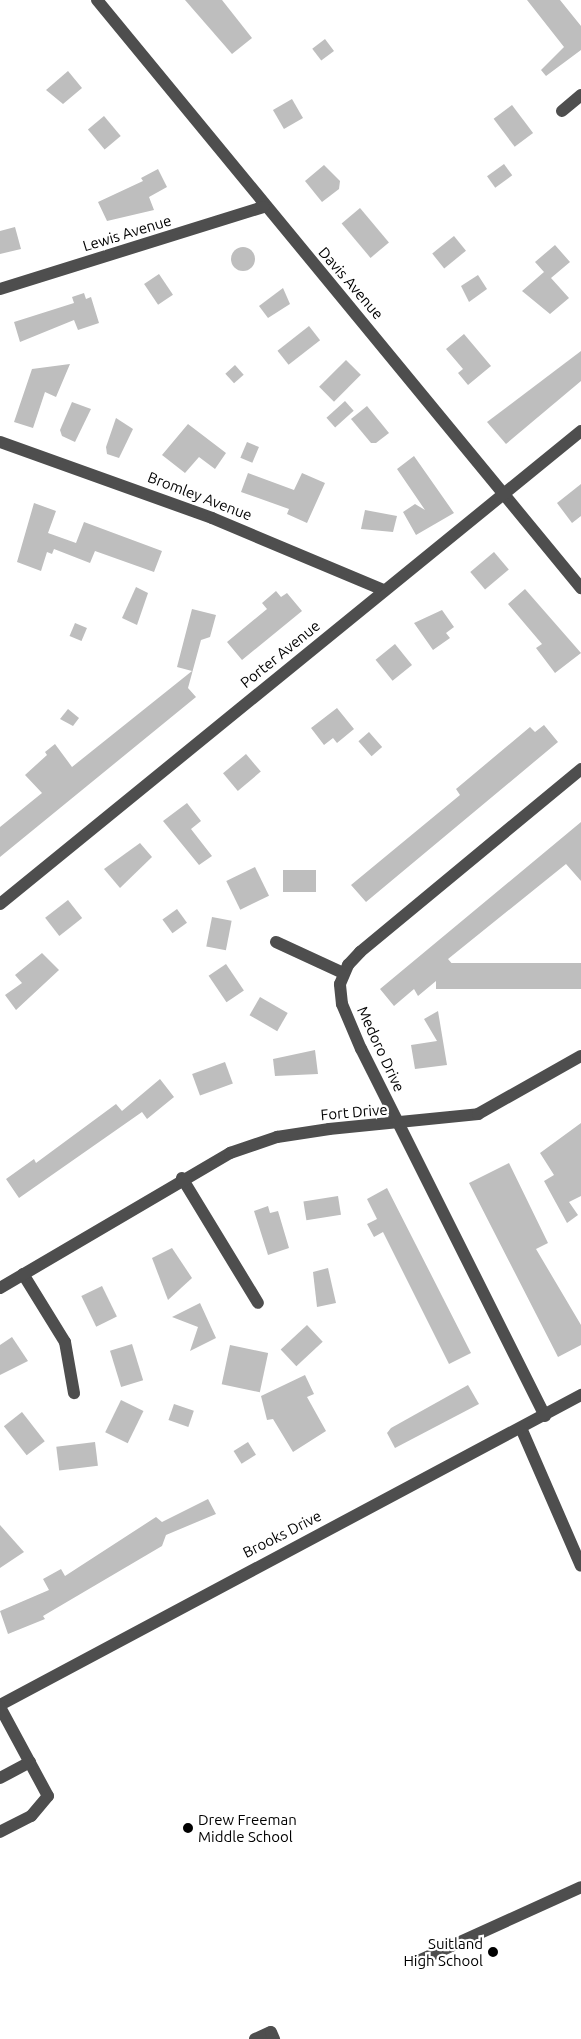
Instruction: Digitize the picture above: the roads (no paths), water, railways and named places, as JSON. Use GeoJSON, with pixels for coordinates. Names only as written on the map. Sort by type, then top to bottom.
{"type":"FeatureCollection","features":[{"type":"Feature","properties":{"kind":"street","name":"Davis Avenue"},"geometry":{"type":"LineString","coordinates":[[97,0],[264,207],[504,492],[581,588]]}},
{"type":"Feature","properties":{"kind":"street"},"geometry":{"type":"LineString","coordinates":[[562,111],[581,95]]}},
{"type":"Feature","properties":{"kind":"street","name":"Lewis Avenue"},"geometry":{"type":"LineString","coordinates":[[0,289],[264,207]]}},
{"type":"Feature","properties":{"kind":"street","name":"Porter Avenue"},"geometry":{"type":"LineString","coordinates":[[0,904],[581,431]]}},
{"type":"Feature","properties":{"kind":"street","name":"Bromley Avenue"},"geometry":{"type":"LineString","coordinates":[[0,442],[202,514],[384,590]]}},
{"type":"Feature","properties":{"kind":"street"},"geometry":{"type":"LineString","coordinates":[[276,942],[343,973],[374,940],[581,769]]}},
{"type":"Feature","properties":{"kind":"street","name":"Medoro Drive"},"geometry":{"type":"LineString","coordinates":[[343,973],[342,1004],[399,1124],[545,1416]]}},
{"type":"Feature","properties":{"kind":"street","name":"Fort Drive"},"geometry":{"type":"LineString","coordinates":[[0,1288],[182,1178],[230,1153],[277,1137],[478,1114],[581,1056]]}},
{"type":"Feature","properties":{"kind":"street"},"geometry":{"type":"LineString","coordinates":[[182,1178],[258,1303]]}},
{"type":"Feature","properties":{"kind":"street"},"geometry":{"type":"LineString","coordinates":[[23,1274],[65,1342],[74,1393]]}},
{"type":"Feature","properties":{"kind":"street","name":"Brooks Drive"},"geometry":{"type":"LineString","coordinates":[[0,1706],[545,1416],[581,1395]]}},
{"type":"Feature","properties":{"kind":"street"},"geometry":{"type":"LineString","coordinates":[[521,1428],[580,1559]]}},
{"type":"Feature","properties":{"kind":"street"},"geometry":{"type":"LineString","coordinates":[[0,1706],[48,1796],[31,1816],[0,1832]]}},
{"type":"Feature","properties":{"kind":"street"},"geometry":{"type":"LineString","coordinates":[[0,1778],[30,1762]]}},
{"type":"Feature","properties":{"kind":"street"},"geometry":{"type":"LineString","coordinates":[[416,1962],[581,1887]]}},
{"type":"Feature","properties":{"kind":"street"},"geometry":{"type":"LineString","coordinates":[[255,2039],[271,2032],[274,2039]]}},
{"type":"Feature","properties":{"kind":"place","name":"Drew Freeman Middle School"},"geometry":{"type":"Point","coordinates":[188,1828]}},
{"type":"Feature","properties":{"kind":"place","name":"Suitland High School"},"geometry":{"type":"Point","coordinates":[493,1952]}}]}
